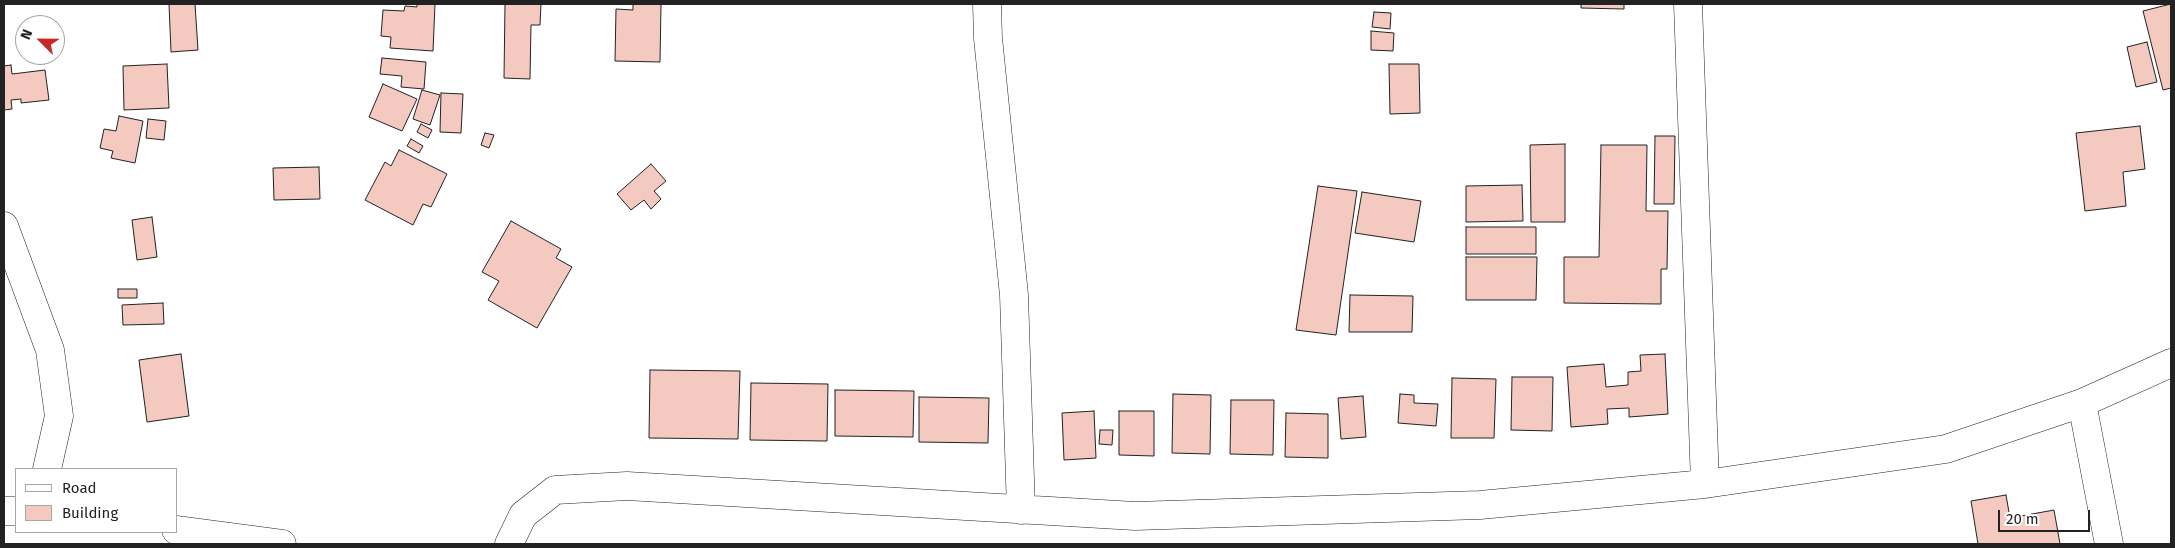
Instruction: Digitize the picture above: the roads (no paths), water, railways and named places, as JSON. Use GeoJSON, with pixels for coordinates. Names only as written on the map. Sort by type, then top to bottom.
{"type":"FeatureCollection","features":[{"type":"Feature","properties":{"kind":"street"},"geometry":{"type":"LineString","coordinates":[[987,4],[988,38],[1014,295],[1021,510]]}},
{"type":"Feature","properties":{"kind":"street"},"geometry":{"type":"LineString","coordinates":[[1688,4],[1705,484]]}},
{"type":"Feature","properties":{"kind":"street"},"geometry":{"type":"LineString","coordinates":[[4,226],[50,350],[59,416],[47,468]]}},
{"type":"Feature","properties":{"kind":"street"},"geometry":{"type":"LineString","coordinates":[[509,544],[523,515],[555,490],[627,486],[1136,516],[1480,505],[1705,484],[1946,450],[2082,403],[2171,363]]}},
{"type":"Feature","properties":{"kind":"street"},"geometry":{"type":"LineString","coordinates":[[2082,403],[2109,544]]}},
{"type":"Feature","properties":{"kind":"street"},"geometry":{"type":"LineString","coordinates":[[178,530],[282,544]]}}]}
